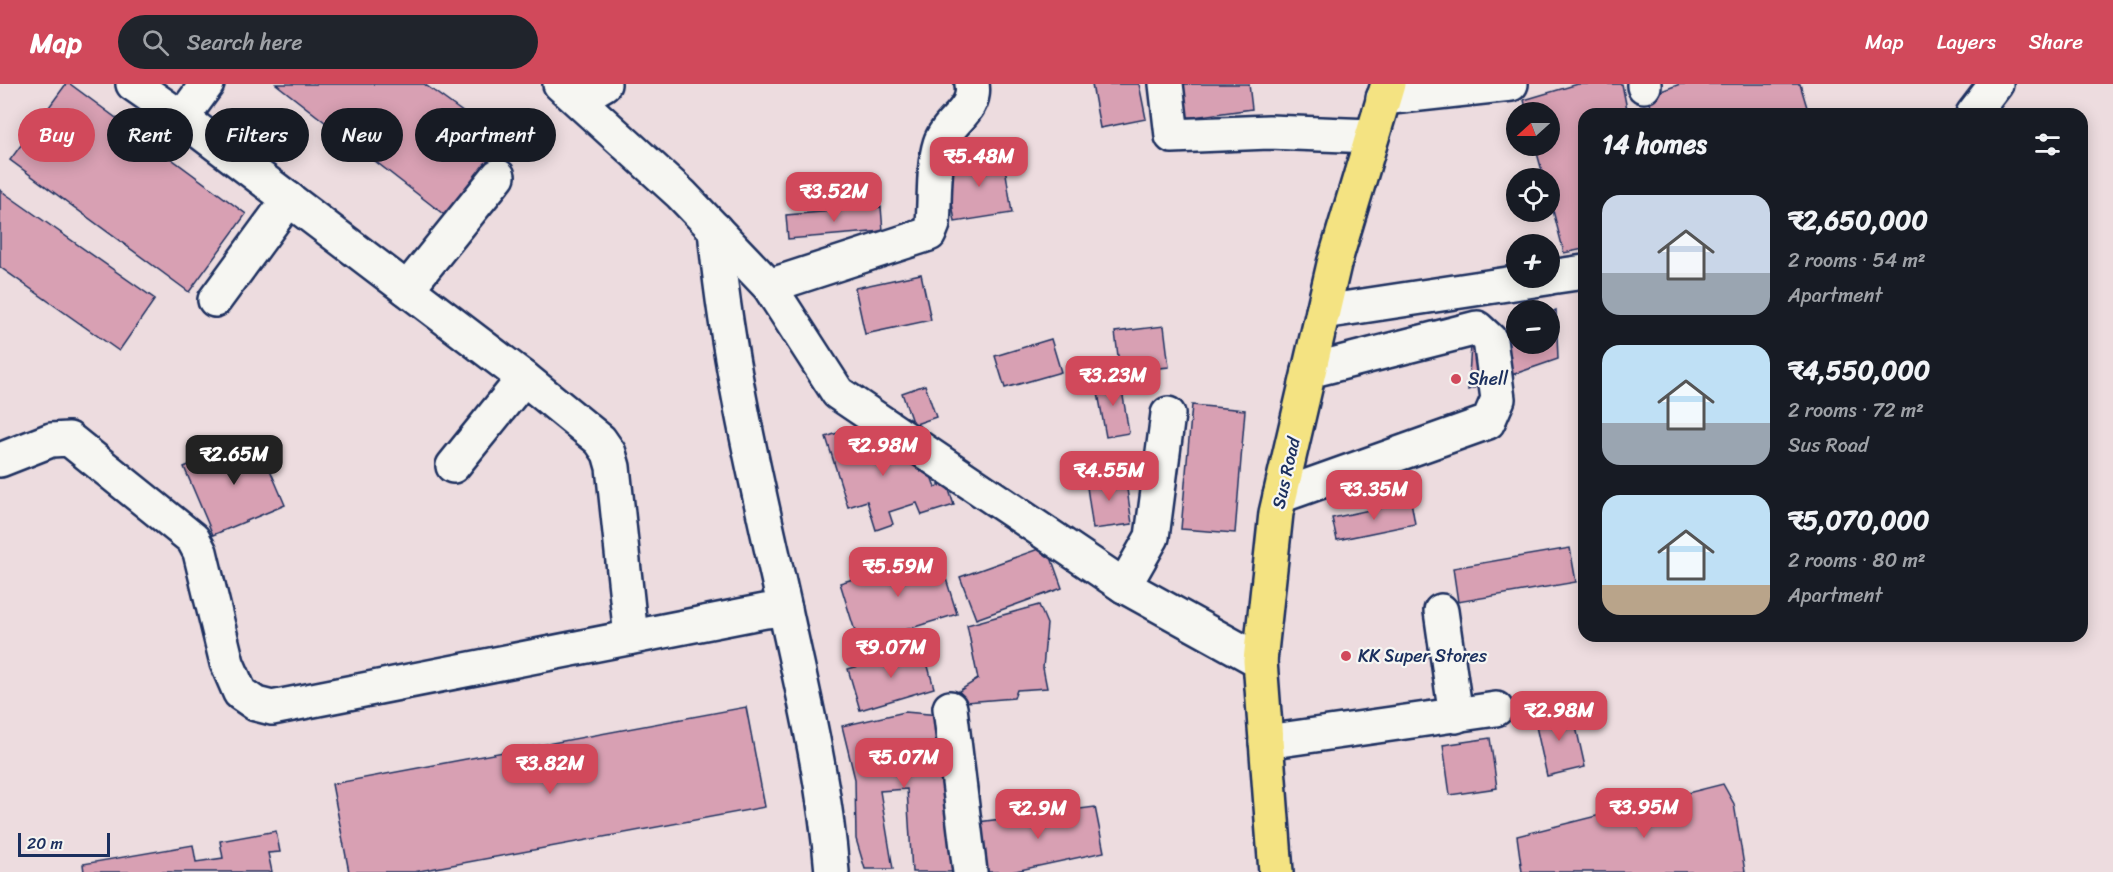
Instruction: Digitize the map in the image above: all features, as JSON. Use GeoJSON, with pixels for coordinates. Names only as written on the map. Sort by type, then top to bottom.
{"type":"FeatureCollection","features":[{"type":"Feature","properties":{"kind":"main road","name":"Sus Road"},"geometry":{"type":"LineString","coordinates":[[1276,872],[1260,661],[1280,496],[1334,264],[1386,91]]}},
{"type":"Feature","properties":{"kind":"street"},"geometry":{"type":"LineString","coordinates":[[132,84],[167,108]]}},
{"type":"Feature","properties":{"kind":"street"},"geometry":{"type":"LineString","coordinates":[[189,108],[207,84]]}},
{"type":"Feature","properties":{"kind":"street"},"geometry":{"type":"LineString","coordinates":[[769,286],[929,234],[933,224],[940,143],[968,107],[972,99],[972,84]]}},
{"type":"Feature","properties":{"kind":"street"},"geometry":{"type":"LineString","coordinates":[[1166,84],[1172,136],[1269,132],[1372,136]]}},
{"type":"Feature","properties":{"kind":"street"},"geometry":{"type":"LineString","coordinates":[[1386,91],[1511,84]]}},
{"type":"Feature","properties":{"kind":"street"},"geometry":{"type":"LineString","coordinates":[[1978,108],[1996,84]]}},
{"type":"Feature","properties":{"kind":"street"},"geometry":{"type":"LineString","coordinates":[[581,89],[769,286],[838,393],[1124,586],[1260,661]]}},
{"type":"Feature","properties":{"kind":"street"},"geometry":{"type":"LineString","coordinates":[[193,126],[524,378],[600,440],[609,453],[613,467],[631,637]]}},
{"type":"Feature","properties":{"kind":"street"},"geometry":{"type":"LineString","coordinates":[[407,289],[498,176]]}},
{"type":"Feature","properties":{"kind":"street"},"geometry":{"type":"LineString","coordinates":[[215,300],[289,199]]}},
{"type":"Feature","properties":{"kind":"street"},"geometry":{"type":"LineString","coordinates":[[715,230],[720,289],[785,609],[814,738],[827,817],[832,872]]}},
{"type":"Feature","properties":{"kind":"street"},"geometry":{"type":"LineString","coordinates":[[1560,275],[1578,273]]}},
{"type":"Feature","properties":{"kind":"street"},"geometry":{"type":"LineString","coordinates":[[1323,312],[1506,284]]}},
{"type":"Feature","properties":{"kind":"street"},"geometry":{"type":"LineString","coordinates":[[1280,496],[1488,422],[1498,399],[1490,340],[1477,328],[1309,371]]}},
{"type":"Feature","properties":{"kind":"street"},"geometry":{"type":"LineString","coordinates":[[453,466],[524,378]]}},
{"type":"Feature","properties":{"kind":"street"},"geometry":{"type":"LineString","coordinates":[[1124,586],[1152,537],[1168,414]]}},
{"type":"Feature","properties":{"kind":"street"},"geometry":{"type":"LineString","coordinates":[[0,460],[51,440],[69,439],[182,528],[200,552],[227,663],[240,693],[256,704],[272,708],[765,611],[785,609]]}},
{"type":"Feature","properties":{"kind":"street"},"geometry":{"type":"LineString","coordinates":[[1441,611],[1456,716]]}},
{"type":"Feature","properties":{"kind":"street"},"geometry":{"type":"LineString","coordinates":[[950,708],[970,872]]}},
{"type":"Feature","properties":{"kind":"street"},"geometry":{"type":"LineString","coordinates":[[1266,742],[1496,709]]}},
{"type":"Feature","properties":{"kind":"building"},"geometry":{"type":"Polygon","coordinates":[[[66,84],[70,84],[107,111],[107,162],[176,162],[246,214],[189,292],[10,160],[18,149],[18,162],[95,162],[95,108],[48,108],[66,84]]]}},
{"type":"Feature","properties":{"kind":"building"},"geometry":{"type":"Polygon","coordinates":[[[276,84],[424,84],[457,108],[415,108],[415,162],[497,162],[447,217],[376,162],[403,162],[403,108],[321,108],[321,119],[276,84]]]}},
{"type":"Feature","properties":{"kind":"building"},"geometry":{"type":"Polygon","coordinates":[[[1092,84],[1139,84],[1146,119],[1100,128],[1092,84]]]}},
{"type":"Feature","properties":{"kind":"building"},"geometry":{"type":"Polygon","coordinates":[[[1181,84],[1249,84],[1252,109],[1186,118],[1181,84]]]}},
{"type":"Feature","properties":{"kind":"building"},"geometry":{"type":"Polygon","coordinates":[[[1578,84],[1622,84],[1627,108],[1578,108],[1578,250],[1564,253],[1556,222],[1560,222],[1560,168],[1541,168],[1538,156],[1560,156],[1560,102],[1524,102],[1524,100],[1578,84]]]}},
{"type":"Feature","properties":{"kind":"building"},"geometry":{"type":"Polygon","coordinates":[[[1680,84],[1800,84],[1807,108],[1651,108],[1648,96],[1680,84]]]}},
{"type":"Feature","properties":{"kind":"building"},"geometry":{"type":"Polygon","coordinates":[[[1003,154],[1012,213],[955,222],[946,163],[1003,154]]]}},
{"type":"Feature","properties":{"kind":"building"},"geometry":{"type":"Polygon","coordinates":[[[0,190],[155,299],[119,351],[0,267],[0,190]]]}},
{"type":"Feature","properties":{"kind":"building"},"geometry":{"type":"Polygon","coordinates":[[[881,207],[883,231],[788,239],[786,215],[881,207]]]}},
{"type":"Feature","properties":{"kind":"building"},"geometry":{"type":"Polygon","coordinates":[[[921,274],[931,320],[865,334],[855,288],[921,274]]]}},
{"type":"Feature","properties":{"kind":"building"},"geometry":{"type":"Polygon","coordinates":[[[1164,326],[1169,367],[1120,372],[1115,332],[1164,326]]]}},
{"type":"Feature","properties":{"kind":"building"},"geometry":{"type":"Polygon","coordinates":[[[1506,331],[1506,354],[1558,354],[1558,359],[1468,390],[1471,346],[1506,331]]]}},
{"type":"Feature","properties":{"kind":"building"},"geometry":{"type":"Polygon","coordinates":[[[1051,339],[1061,372],[1005,388],[995,356],[1051,339]]]}},
{"type":"Feature","properties":{"kind":"building"},"geometry":{"type":"Polygon","coordinates":[[[1120,378],[1129,433],[1106,437],[1096,382],[1120,378]]]}},
{"type":"Feature","properties":{"kind":"building"},"geometry":{"type":"Polygon","coordinates":[[[925,385],[936,417],[913,425],[902,393],[925,385]]]}},
{"type":"Feature","properties":{"kind":"building"},"geometry":{"type":"Polygon","coordinates":[[[1192,405],[1245,410],[1235,533],[1181,529],[1192,405]]]}},
{"type":"Feature","properties":{"kind":"building"},"geometry":{"type":"Polygon","coordinates":[[[860,426],[930,473],[935,487],[947,484],[954,505],[922,515],[917,503],[889,512],[893,524],[876,530],[867,501],[848,507],[826,437],[846,430],[848,435],[862,430],[860,426]]]}},
{"type":"Feature","properties":{"kind":"building"},"geometry":{"type":"Polygon","coordinates":[[[256,437],[285,505],[213,535],[184,467],[256,437]]]}},
{"type":"Feature","properties":{"kind":"building"},"geometry":{"type":"Polygon","coordinates":[[[1125,475],[1132,524],[1093,529],[1086,480],[1125,475]]]}},
{"type":"Feature","properties":{"kind":"building"},"geometry":{"type":"Polygon","coordinates":[[[1411,501],[1415,524],[1337,540],[1332,518],[1411,501]]]}},
{"type":"Feature","properties":{"kind":"building"},"geometry":{"type":"Polygon","coordinates":[[[1047,546],[1062,588],[976,619],[960,577],[1047,546]]]}},
{"type":"Feature","properties":{"kind":"building"},"geometry":{"type":"Polygon","coordinates":[[[1570,548],[1576,582],[1458,602],[1453,568],[1570,548]]]}},
{"type":"Feature","properties":{"kind":"building"},"geometry":{"type":"Polygon","coordinates":[[[938,553],[957,614],[859,644],[840,583],[938,553]]]}},
{"type":"Feature","properties":{"kind":"building"},"geometry":{"type":"Polygon","coordinates":[[[1039,605],[1047,624],[1043,668],[1047,688],[1017,690],[1014,698],[966,702],[959,691],[978,679],[967,625],[1039,605]]]}},
{"type":"Feature","properties":{"kind":"building"},"geometry":{"type":"Polygon","coordinates":[[[923,648],[934,688],[860,710],[848,669],[923,648]]]}},
{"type":"Feature","properties":{"kind":"building"},"geometry":{"type":"Polygon","coordinates":[[[746,707],[765,807],[414,872],[349,872],[332,784],[746,707]]]}},
{"type":"Feature","properties":{"kind":"building"},"geometry":{"type":"Polygon","coordinates":[[[1572,709],[1585,767],[1547,776],[1534,717],[1572,709]]]}},
{"type":"Feature","properties":{"kind":"building"},"geometry":{"type":"Polygon","coordinates":[[[905,712],[940,715],[961,872],[912,872],[907,789],[880,791],[893,869],[865,869],[856,839],[855,779],[842,726],[905,712]]]}},
{"type":"Feature","properties":{"kind":"building"},"geometry":{"type":"Polygon","coordinates":[[[1490,738],[1497,788],[1450,795],[1443,745],[1490,738]]]}},
{"type":"Feature","properties":{"kind":"building"},"geometry":{"type":"Polygon","coordinates":[[[1723,784],[1734,804],[1745,872],[1522,872],[1517,836],[1723,784]]]}},
{"type":"Feature","properties":{"kind":"building"},"geometry":{"type":"Polygon","coordinates":[[[1095,807],[1104,852],[1011,872],[981,872],[978,822],[1095,807]]]}},
{"type":"Feature","properties":{"kind":"building"},"geometry":{"type":"Polygon","coordinates":[[[276,831],[280,852],[268,853],[272,872],[84,872],[83,864],[193,845],[196,862],[223,858],[220,841],[276,831]]]}},
{"type":"Feature","properties":{"kind":"place","name":"Shell"},"geometry":{"type":"Point","coordinates":[1456,379]}},
{"type":"Feature","properties":{"kind":"place","name":"KK Super Stores"},"geometry":{"type":"Point","coordinates":[1346,656]}}]}
